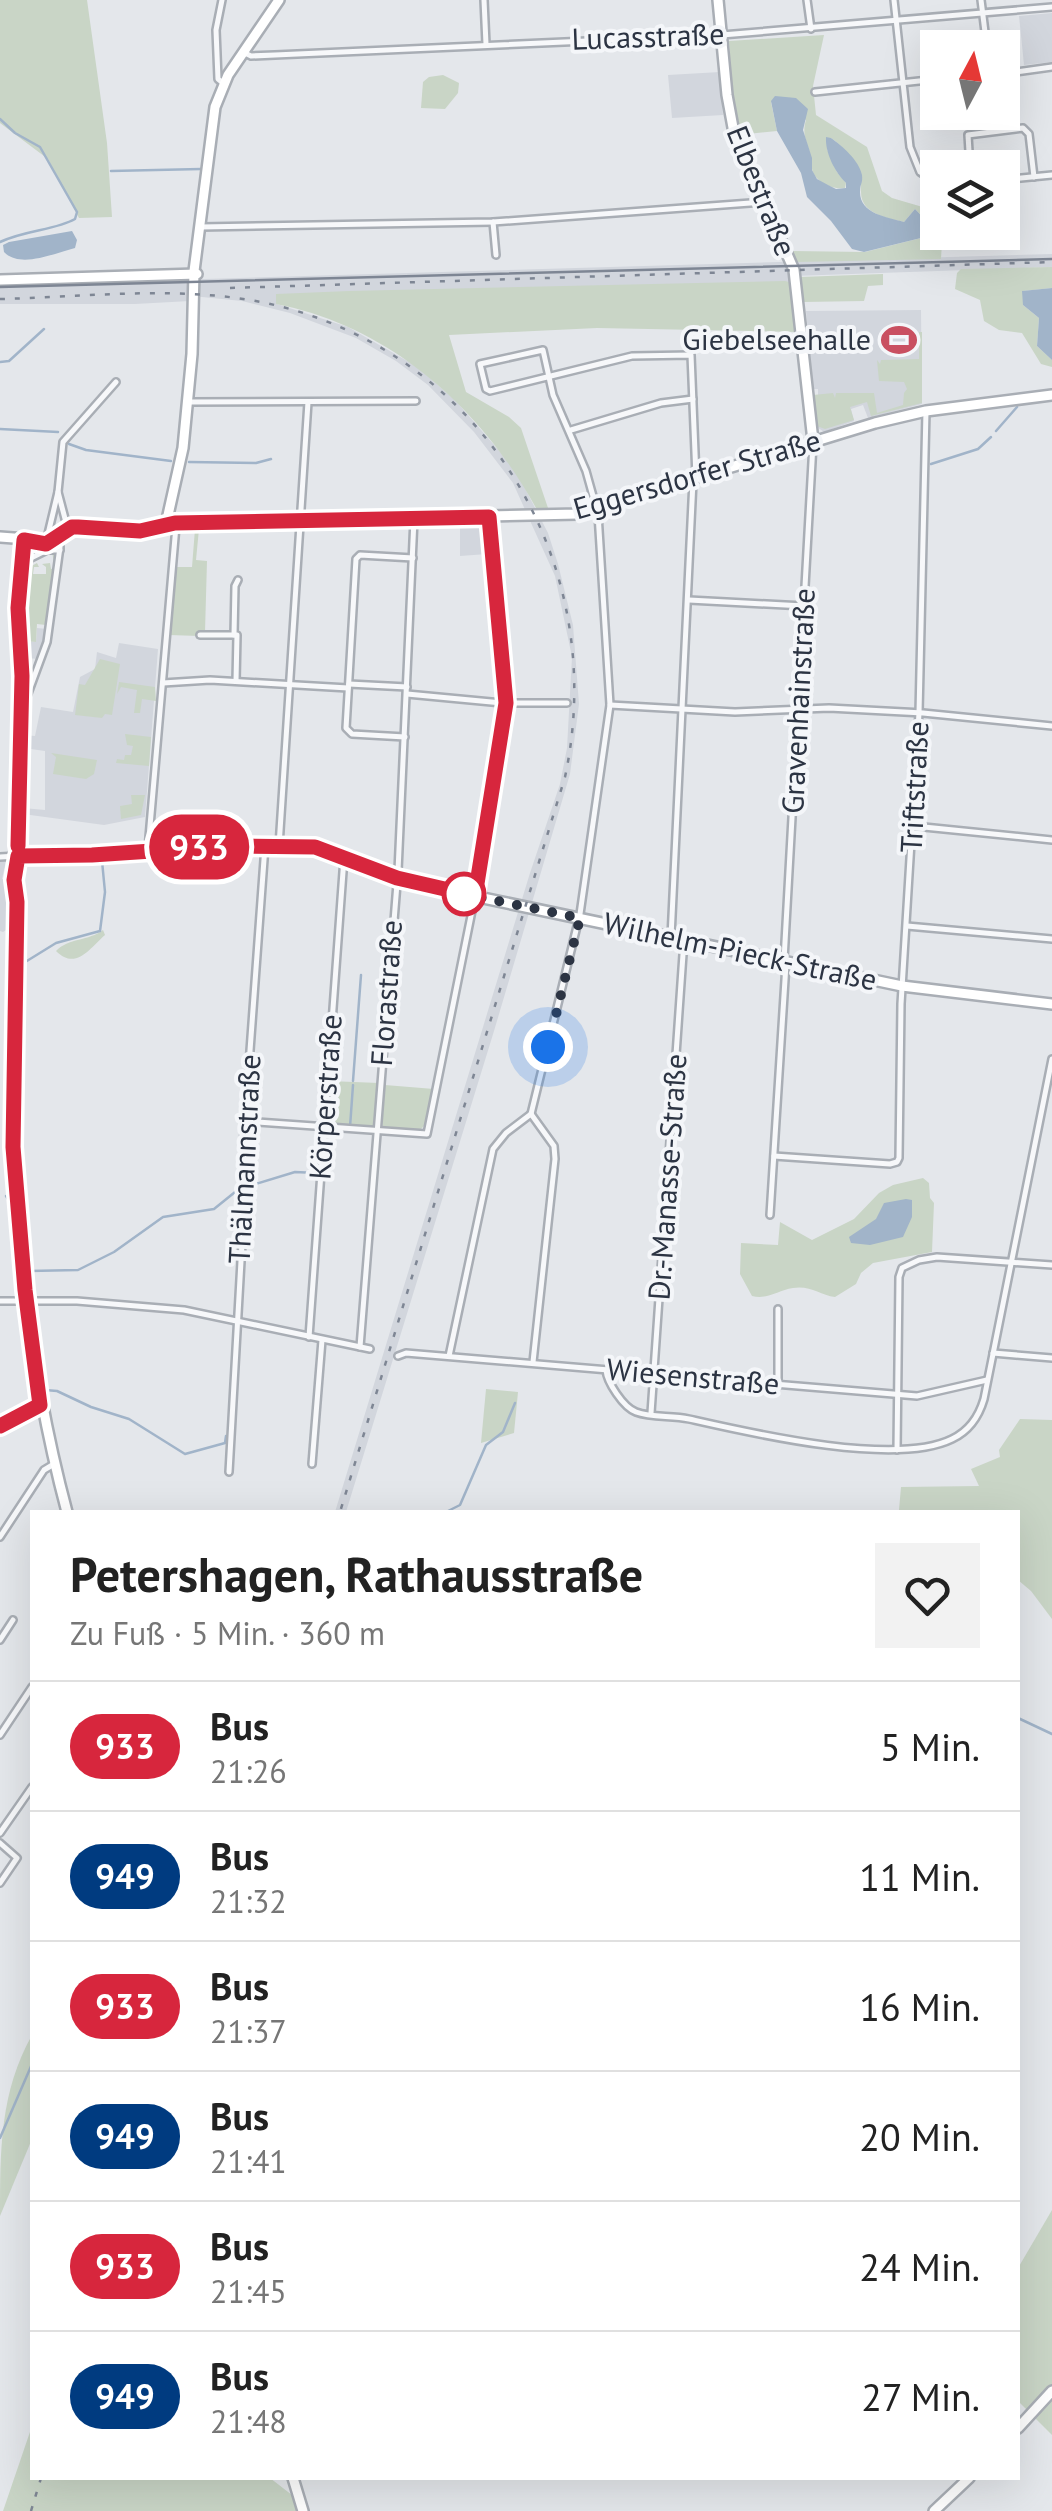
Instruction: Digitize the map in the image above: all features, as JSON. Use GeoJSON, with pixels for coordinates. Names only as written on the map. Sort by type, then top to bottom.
{"type":"FeatureCollection","features":[{"type":"Feature","properties":{"kind":"street"},"geometry":{"type":"LineString","coordinates":[[222,0],[216,38],[218,79],[224,84]]}},
{"type":"Feature","properties":{"kind":"street"},"geometry":{"type":"LineString","coordinates":[[148,851],[163,684],[171,524],[184,448],[193,312],[201,281],[197,274],[198,254],[214,117],[224,84],[279,0]]}},
{"type":"Feature","properties":{"kind":"street"},"geometry":{"type":"LineString","coordinates":[[484,0],[486,44]]}},
{"type":"Feature","properties":{"kind":"street","name":"Elbestraße"},"geometry":{"type":"LineString","coordinates":[[718,0],[732,127],[794,270],[814,441]]}},
{"type":"Feature","properties":{"kind":"street"},"geometry":{"type":"LineString","coordinates":[[808,0],[811,29]]}},
{"type":"Feature","properties":{"kind":"street"},"geometry":{"type":"LineString","coordinates":[[894,0],[910,147],[920,172]]}},
{"type":"Feature","properties":{"kind":"street"},"geometry":{"type":"LineString","coordinates":[[981,0],[985,30]]}},
{"type":"Feature","properties":{"kind":"street","name":"Lucasstraße"},"geometry":{"type":"LineString","coordinates":[[243,52],[275,56],[722,35],[1052,7]]}},
{"type":"Feature","properties":{"kind":"street"},"geometry":{"type":"LineString","coordinates":[[1020,72],[1052,68]]}},
{"type":"Feature","properties":{"kind":"street"},"geometry":{"type":"LineString","coordinates":[[816,92],[920,81]]}},
{"type":"Feature","properties":{"kind":"street"},"geometry":{"type":"LineString","coordinates":[[969,150],[968,135],[997,130]]}},
{"type":"Feature","properties":{"kind":"street"},"geometry":{"type":"LineString","coordinates":[[1020,130],[1027,130],[1034,177]]}},
{"type":"Feature","properties":{"kind":"street"},"geometry":{"type":"LineString","coordinates":[[1020,178],[1052,175]]}},
{"type":"Feature","properties":{"kind":"street"},"geometry":{"type":"LineString","coordinates":[[201,226],[493,222],[764,202]]}},
{"type":"Feature","properties":{"kind":"street"},"geometry":{"type":"LineString","coordinates":[[493,222],[496,255]]}},
{"type":"Feature","properties":{"kind":"street"},"geometry":{"type":"LineString","coordinates":[[0,280],[197,274]]}},
{"type":"Feature","properties":{"kind":"street"},"geometry":{"type":"LineString","coordinates":[[448,1356],[493,1149],[506,1132],[531,1114],[580,918],[610,706],[597,508],[553,395],[550,376],[544,350],[480,364],[490,391],[550,376],[632,356],[691,355],[694,479],[672,937]]}},
{"type":"Feature","properties":{"kind":"street"},"geometry":{"type":"LineString","coordinates":[[20,707],[24,707],[48,638],[60,550],[54,536],[64,442],[116,382]]}},
{"type":"Feature","properties":{"kind":"street","name":"Eggersdorfer Straße"},"geometry":{"type":"LineString","coordinates":[[66,528],[140,531],[171,524],[565,515],[926,411],[1049,394]]}},
{"type":"Feature","properties":{"kind":"street"},"geometry":{"type":"LineString","coordinates":[[569,431],[693,396]]}},
{"type":"Feature","properties":{"kind":"street"},"geometry":{"type":"LineString","coordinates":[[188,402],[416,401]]}},
{"type":"Feature","properties":{"kind":"street"},"geometry":{"type":"LineString","coordinates":[[279,846],[308,402]]}},
{"type":"Feature","properties":{"kind":"street","name":"Triftstraße"},"geometry":{"type":"LineString","coordinates":[[774,1156],[896,1162],[902,986],[914,826],[926,411]]}},
{"type":"Feature","properties":{"kind":"street","name":"Gravenhainstraße"},"geometry":{"type":"LineString","coordinates":[[770,1216],[814,441]]}},
{"type":"Feature","properties":{"kind":"street"},"geometry":{"type":"LineString","coordinates":[[0,537],[46,544],[66,528],[58,492]]}},
{"type":"Feature","properties":{"kind":"street"},"geometry":{"type":"LineString","coordinates":[[244,1121],[427,1134],[475,896],[506,703],[489,517]]}},
{"type":"Feature","properties":{"kind":"street","name":"Florastraße"},"geometry":{"type":"LineString","coordinates":[[360,1348],[397,878],[414,519]]}},
{"type":"Feature","properties":{"kind":"street"},"geometry":{"type":"LineString","coordinates":[[24,540],[18,608],[22,676],[18,860],[14,880],[17,902],[12,1119],[26,1300],[40,1405],[66,1510]]}},
{"type":"Feature","properties":{"kind":"street"},"geometry":{"type":"LineString","coordinates":[[29,559],[47,550],[60,550]]}},
{"type":"Feature","properties":{"kind":"street"},"geometry":{"type":"LineString","coordinates":[[404,737],[347,732],[348,686],[356,558],[413,558]]}},
{"type":"Feature","properties":{"kind":"street"},"geometry":{"type":"LineString","coordinates":[[234,635],[238,580]]}},
{"type":"Feature","properties":{"kind":"street"},"geometry":{"type":"LineString","coordinates":[[689,600],[804,606]]}},
{"type":"Feature","properties":{"kind":"street"},"geometry":{"type":"LineString","coordinates":[[200,635],[238,636],[236,681]]}},
{"type":"Feature","properties":{"kind":"street"},"geometry":{"type":"LineString","coordinates":[[22,676],[35,678]]}},
{"type":"Feature","properties":{"kind":"street"},"geometry":{"type":"LineString","coordinates":[[163,684],[236,681],[348,686],[506,703],[567,703]]}},
{"type":"Feature","properties":{"kind":"street"},"geometry":{"type":"LineString","coordinates":[[610,706],[735,712],[798,708],[918,713],[1052,726]]}},
{"type":"Feature","properties":{"kind":"street"},"geometry":{"type":"LineString","coordinates":[[914,826],[1052,840]]}},
{"type":"Feature","properties":{"kind":"street","name":"Wilhelm-Pieck-Straße"},"geometry":{"type":"LineString","coordinates":[[18,860],[265,846],[318,848],[397,878],[475,896],[902,986],[1052,1004]]}},
{"type":"Feature","properties":{"kind":"street","name":"Thälmannstraße"},"geometry":{"type":"LineString","coordinates":[[229,1472],[244,1121],[265,846]]}},
{"type":"Feature","properties":{"kind":"street"},"geometry":{"type":"LineString","coordinates":[[0,857],[18,860]]}},
{"type":"Feature","properties":{"kind":"street","name":"Körperstraße"},"geometry":{"type":"LineString","coordinates":[[309,1337],[344,858]]}},
{"type":"Feature","properties":{"kind":"street"},"geometry":{"type":"LineString","coordinates":[[906,926],[1052,939]]}},
{"type":"Feature","properties":{"kind":"street","name":"Dr.-Manasse-Straße"},"geometry":{"type":"LineString","coordinates":[[651,1413],[684,940]]}},
{"type":"Feature","properties":{"kind":"street"},"geometry":{"type":"LineString","coordinates":[[606,1370],[609,1382],[630,1408],[766,1437],[896,1450],[954,1439],[980,1412],[1052,1059]]}},
{"type":"Feature","properties":{"kind":"street"},"geometry":{"type":"LineString","coordinates":[[531,1114],[554,1146],[556,1159],[533,1364]]}},
{"type":"Feature","properties":{"kind":"street"},"geometry":{"type":"LineString","coordinates":[[896,1450],[900,1271],[918,1260],[937,1257],[1052,1265]]}},
{"type":"Feature","properties":{"kind":"street"},"geometry":{"type":"LineString","coordinates":[[0,1301],[77,1301],[184,1310],[370,1349]]}},
{"type":"Feature","properties":{"kind":"street"},"geometry":{"type":"LineString","coordinates":[[778,1309],[778,1384]]}},
{"type":"Feature","properties":{"kind":"street"},"geometry":{"type":"LineString","coordinates":[[312,1464],[322,1340]]}},
{"type":"Feature","properties":{"kind":"street","name":"Wiesenstraße"},"geometry":{"type":"LineString","coordinates":[[398,1356],[406,1352],[896,1394],[927,1395],[987,1380]]}},
{"type":"Feature","properties":{"kind":"street"},"geometry":{"type":"LineString","coordinates":[[993,1353],[1052,1358]]}},
{"type":"Feature","properties":{"kind":"street"},"geometry":{"type":"LineString","coordinates":[[0,1426],[40,1405]]}},
{"type":"Feature","properties":{"kind":"street"},"geometry":{"type":"LineString","coordinates":[[0,1537],[44,1470],[54,1464]]}},
{"type":"Feature","properties":{"kind":"street"},"geometry":{"type":"LineString","coordinates":[[0,1640],[13,1620]]}},
{"type":"Feature","properties":{"kind":"street"},"geometry":{"type":"LineString","coordinates":[[0,1734],[30,1690]]}},
{"type":"Feature","properties":{"kind":"street"},"geometry":{"type":"LineString","coordinates":[[0,1833],[30,1790]]}},
{"type":"Feature","properties":{"kind":"street"},"geometry":{"type":"LineString","coordinates":[[0,1843],[18,1858],[0,1883]]}},
{"type":"Feature","properties":{"kind":"street"},"geometry":{"type":"LineString","coordinates":[[1020,2422],[1052,2391]]}},
{"type":"Feature","properties":{"kind":"street"},"geometry":{"type":"LineString","coordinates":[[294,2480],[304,2511]]}},
{"type":"Feature","properties":{"kind":"street"},"geometry":{"type":"LineString","coordinates":[[934,2511],[967,2480]]}},
{"type":"Feature","properties":{"kind":"shaded area"},"geometry":{"type":"Polygon","coordinates":[[[1052,13],[1052,62],[1024,65],[1019,16],[1052,13]]]}},
{"type":"Feature","properties":{"kind":"shaded area"},"geometry":{"type":"Polygon","coordinates":[[[720,72],[723,115],[672,118],[668,75],[720,72]]]}},
{"type":"Feature","properties":{"kind":"shaded area"},"geometry":{"type":"Polygon","coordinates":[[[1052,254],[1052,267],[793,276],[793,283],[276,295],[277,304],[348,327],[416,366],[455,400],[515,469],[548,533],[558,564],[573,625],[579,704],[570,774],[347,1510],[336,1510],[560,784],[567,748],[572,657],[555,576],[513,483],[474,432],[428,385],[356,338],[290,313],[242,301],[192,296],[190,301],[135,304],[0,304],[0,285],[1052,254]]]}},
{"type":"Feature","properties":{"kind":"shaded area"},"geometry":{"type":"Polygon","coordinates":[[[921,310],[922,404],[868,418],[863,405],[851,409],[854,421],[824,432],[817,427],[813,395],[818,395],[818,389],[813,389],[806,311],[921,310]]]}},
{"type":"Feature","properties":{"kind":"shaded area"},"geometry":{"type":"Polygon","coordinates":[[[484,523],[487,554],[460,556],[460,524],[484,523]]]}},
{"type":"Feature","properties":{"kind":"shaded area"},"geometry":{"type":"Polygon","coordinates":[[[37,628],[47,629],[40,659],[25,658],[23,641],[36,642],[37,628]]]}},
{"type":"Feature","properties":{"kind":"shaded area"},"geometry":{"type":"Polygon","coordinates":[[[119,643],[158,649],[145,817],[104,825],[23,814],[23,808],[45,810],[45,751],[24,748],[24,735],[35,736],[41,707],[73,712],[80,677],[95,669],[97,652],[116,658],[119,643]]]}},
{"type":"Feature","properties":{"kind":"shaded area"},"geometry":{"type":"Polygon","coordinates":[[[0,861],[6,861],[2,879],[7,880],[3,932],[0,931],[0,861]]]}},
{"type":"Feature","properties":{"kind":"green space"},"geometry":{"type":"Polygon","coordinates":[[[0,0],[87,0],[107,143],[112,217],[79,218],[48,159],[0,123],[0,0]]]}},
{"type":"Feature","properties":{"kind":"green space"},"geometry":{"type":"Polygon","coordinates":[[[824,35],[813,86],[816,115],[867,147],[882,191],[920,206],[920,214],[915,209],[904,222],[870,210],[862,199],[856,166],[831,138],[827,149],[846,183],[845,188],[821,182],[811,167],[804,133],[806,120],[771,102],[777,131],[738,135],[734,127],[729,41],[824,35]]]}},
{"type":"Feature","properties":{"kind":"green space"},"geometry":{"type":"Polygon","coordinates":[[[443,75],[459,83],[458,93],[445,109],[421,108],[423,82],[443,75]]]}},
{"type":"Feature","properties":{"kind":"green space"},"geometry":{"type":"Polygon","coordinates":[[[920,238],[920,250],[942,250],[941,259],[797,262],[792,251],[865,252],[920,238]]]}},
{"type":"Feature","properties":{"kind":"green space"},"geometry":{"type":"Polygon","coordinates":[[[1052,267],[1052,288],[1023,291],[1023,305],[1039,318],[1037,346],[1052,360],[1052,367],[1041,364],[1022,333],[999,330],[984,321],[980,300],[955,289],[961,269],[1052,267]]]}},
{"type":"Feature","properties":{"kind":"green space"},"geometry":{"type":"Polygon","coordinates":[[[883,274],[883,285],[868,286],[864,301],[803,302],[800,277],[883,274]]]}},
{"type":"Feature","properties":{"kind":"green space"},"geometry":{"type":"Polygon","coordinates":[[[793,283],[796,332],[597,328],[449,335],[466,392],[521,428],[548,508],[536,508],[489,437],[429,377],[357,331],[276,304],[276,294],[793,283]]]}},
{"type":"Feature","properties":{"kind":"green space"},"geometry":{"type":"Polygon","coordinates":[[[919,332],[922,403],[871,416],[867,402],[850,407],[854,420],[825,429],[817,426],[813,395],[833,393],[835,398],[836,393],[874,393],[877,413],[903,405],[907,389],[904,382],[879,381],[877,360],[880,364],[881,360],[919,359],[919,332]]]}},
{"type":"Feature","properties":{"kind":"green space"},"geometry":{"type":"Polygon","coordinates":[[[195,529],[199,529],[196,560],[207,561],[205,632],[199,636],[169,635],[175,567],[192,567],[195,529]]]}},
{"type":"Feature","properties":{"kind":"green space"},"geometry":{"type":"Polygon","coordinates":[[[37,563],[39,567],[34,567],[33,574],[46,574],[42,564],[50,563],[54,568],[46,625],[37,624],[36,642],[23,641],[26,569],[37,563]]]}},
{"type":"Feature","properties":{"kind":"green space"},"geometry":{"type":"Polygon","coordinates":[[[100,659],[120,664],[112,715],[75,715],[79,684],[85,685],[100,659]]]}},
{"type":"Feature","properties":{"kind":"green space"},"geometry":{"type":"Polygon","coordinates":[[[119,682],[155,687],[156,701],[142,699],[140,713],[134,713],[137,690],[121,687],[117,694],[119,682]]]}},
{"type":"Feature","properties":{"kind":"green space"},"geometry":{"type":"Polygon","coordinates":[[[125,734],[151,737],[149,766],[116,763],[117,759],[131,755],[133,746],[127,745],[125,734]]]}},
{"type":"Feature","properties":{"kind":"green space"},"geometry":{"type":"Polygon","coordinates":[[[51,753],[97,760],[94,774],[86,779],[53,774],[56,757],[51,753]]]}},
{"type":"Feature","properties":{"kind":"green space"},"geometry":{"type":"Polygon","coordinates":[[[131,795],[145,795],[141,815],[121,819],[120,806],[132,804],[131,795]]]}},
{"type":"Feature","properties":{"kind":"green space"},"geometry":{"type":"Polygon","coordinates":[[[103,930],[105,935],[76,958],[63,957],[56,951],[66,944],[103,930]]]}},
{"type":"Feature","properties":{"kind":"green space"},"geometry":{"type":"Polygon","coordinates":[[[329,1081],[379,1083],[376,1129],[326,1126],[329,1081]]]}},
{"type":"Feature","properties":{"kind":"green space"},"geometry":{"type":"Polygon","coordinates":[[[385,1085],[434,1089],[422,1128],[408,1132],[382,1130],[385,1085]]]}},
{"type":"Feature","properties":{"kind":"green space"},"geometry":{"type":"Polygon","coordinates":[[[923,1178],[929,1183],[934,1203],[932,1252],[873,1263],[861,1273],[856,1284],[835,1297],[799,1287],[763,1297],[752,1296],[740,1274],[741,1243],[778,1245],[780,1222],[812,1240],[854,1219],[879,1193],[893,1185],[923,1178]]]}},
{"type":"Feature","properties":{"kind":"green space"},"geometry":{"type":"Polygon","coordinates":[[[486,1389],[518,1392],[514,1433],[481,1443],[486,1389]]]}},
{"type":"Feature","properties":{"kind":"green space"},"geometry":{"type":"Polygon","coordinates":[[[1020,1419],[1052,1420],[1052,1619],[1020,1582],[1020,1510],[899,1510],[901,1487],[979,1486],[971,1469],[1000,1457],[999,1450],[1020,1419]]]}},
{"type":"Feature","properties":{"kind":"green space"},"geometry":{"type":"Polygon","coordinates":[[[30,2039],[30,2144],[0,2216],[4,2122],[21,2056],[30,2039]]]}},
{"type":"Feature","properties":{"kind":"green space"},"geometry":{"type":"Polygon","coordinates":[[[1052,2210],[1052,2435],[1020,2403],[1020,2265],[1052,2210]]]}},
{"type":"Feature","properties":{"kind":"green space"},"geometry":{"type":"Polygon","coordinates":[[[30,2432],[30,2480],[273,2480],[301,2502],[304,2511],[3,2511],[30,2432]]]}},
{"type":"Feature","properties":{"kind":"water"},"geometry":{"type":"Polygon","coordinates":[[[775,96],[796,98],[808,109],[803,130],[817,179],[836,189],[846,188],[829,156],[826,137],[831,138],[860,169],[864,205],[904,222],[915,209],[920,214],[920,238],[864,252],[852,249],[807,197],[801,173],[777,131],[771,101],[775,96]]]}},
{"type":"Feature","properties":{"kind":"water"},"geometry":{"type":"Polygon","coordinates":[[[72,231],[77,240],[75,248],[28,260],[4,252],[3,245],[9,242],[72,231]]]}},
{"type":"Feature","properties":{"kind":"water"},"geometry":{"type":"Polygon","coordinates":[[[1052,288],[1052,360],[1037,346],[1039,318],[1023,305],[1022,291],[1052,288]]]}},
{"type":"Feature","properties":{"kind":"water"},"geometry":{"type":"Polygon","coordinates":[[[912,1200],[912,1217],[903,1237],[870,1245],[851,1243],[849,1237],[876,1219],[884,1203],[912,1200]]]}},
{"type":"Feature","properties":{"kind":"waterway"},"geometry":{"type":"LineString","coordinates":[[0,119],[40,147],[77,212],[75,219],[67,223],[0,242]]}},
{"type":"Feature","properties":{"kind":"waterway"},"geometry":{"type":"LineString","coordinates":[[111,171],[201,169]]}},
{"type":"Feature","properties":{"kind":"waterway"},"geometry":{"type":"LineString","coordinates":[[0,362],[9,361],[44,329]]}},
{"type":"Feature","properties":{"kind":"waterway"},"geometry":{"type":"LineString","coordinates":[[996,431],[1017,407]]}},
{"type":"Feature","properties":{"kind":"waterway"},"geometry":{"type":"LineString","coordinates":[[0,429],[58,432]]}},
{"type":"Feature","properties":{"kind":"waterway"},"geometry":{"type":"LineString","coordinates":[[931,464],[978,449],[991,437]]}},
{"type":"Feature","properties":{"kind":"waterway"},"geometry":{"type":"LineString","coordinates":[[69,444],[86,450],[171,461]]}},
{"type":"Feature","properties":{"kind":"waterway"},"geometry":{"type":"LineString","coordinates":[[189,462],[256,463],[271,459]]}},
{"type":"Feature","properties":{"kind":"waterway"},"geometry":{"type":"LineString","coordinates":[[212,853],[218,853]]}},
{"type":"Feature","properties":{"kind":"waterway"},"geometry":{"type":"LineString","coordinates":[[181,856],[205,854]]}},
{"type":"Feature","properties":{"kind":"waterway"},"geometry":{"type":"LineString","coordinates":[[146,858],[174,856]]}},
{"type":"Feature","properties":{"kind":"waterway"},"geometry":{"type":"LineString","coordinates":[[115,860],[136,859]]}},
{"type":"Feature","properties":{"kind":"waterway"},"geometry":{"type":"LineString","coordinates":[[22,964],[56,943],[100,931],[105,892],[102,861],[109,861]]}},
{"type":"Feature","properties":{"kind":"waterway"},"geometry":{"type":"LineString","coordinates":[[353,1081],[361,975]]}},
{"type":"Feature","properties":{"kind":"waterway"},"geometry":{"type":"LineString","coordinates":[[350,1127],[353,1085]]}},
{"type":"Feature","properties":{"kind":"waterway"},"geometry":{"type":"LineString","coordinates":[[249,1186],[295,1172],[317,1173]]}},
{"type":"Feature","properties":{"kind":"waterway"},"geometry":{"type":"LineString","coordinates":[[27,1253],[29,1271],[78,1270],[114,1252],[163,1217],[214,1209],[240,1188]]}},
{"type":"Feature","properties":{"kind":"waterway"},"geometry":{"type":"LineString","coordinates":[[6,1196],[12,1205]]}},
{"type":"Feature","properties":{"kind":"waterway"},"geometry":{"type":"LineString","coordinates":[[22,1206],[26,1243]]}},
{"type":"Feature","properties":{"kind":"waterway"},"geometry":{"type":"LineString","coordinates":[[45,1390],[129,1419],[185,1454],[225,1443],[226,1436]]}},
{"type":"Feature","properties":{"kind":"waterway"},"geometry":{"type":"LineString","coordinates":[[450,1510],[460,1505],[486,1445],[503,1432],[515,1403]]}},
{"type":"Feature","properties":{"kind":"waterway"},"geometry":{"type":"LineString","coordinates":[[1020,1719],[1052,1734]]}},
{"type":"Feature","properties":{"kind":"waterway"},"geometry":{"type":"LineString","coordinates":[[0,2138],[30,2069]]}},
{"type":"Feature","properties":{"kind":"tram line"},"geometry":{"type":"LineString","coordinates":[[0,287],[1052,259]]}},
{"type":"Feature","properties":{"kind":"railway"},"geometry":{"type":"LineString","coordinates":[[230,288],[1052,262]]}},
{"type":"Feature","properties":{"kind":"railway"},"geometry":{"type":"LineString","coordinates":[[0,299],[200,294],[266,303],[343,328],[410,367],[468,417],[514,477],[548,545],[568,619],[574,697],[565,777],[341,1510]]}},
{"type":"Feature","properties":{"kind":"railway"},"geometry":{"type":"LineString","coordinates":[[31,2511],[40,2480]]}},
{"type":"Feature","properties":{"kind":"bus line","name":"933"},"geometry":{"type":"LineString","coordinates":[[0,1426],[40,1405],[25,1290],[12,1119],[17,902],[14,880],[18,856],[227,846],[315,847],[397,878],[475,896],[506,703],[489,517],[175,523],[140,531],[72,527],[46,544],[24,540],[18,608],[22,676],[18,846]]}},
{"type":"Feature","properties":{"kind":"place","name":"Giebelseehalle"},"geometry":{"type":"Point","coordinates":[899,340]}},
{"type":"Feature","properties":{"kind":"route"},"geometry":{"type":"LineString","coordinates":[[464,894],[580,918],[548,1047]]}}]}
